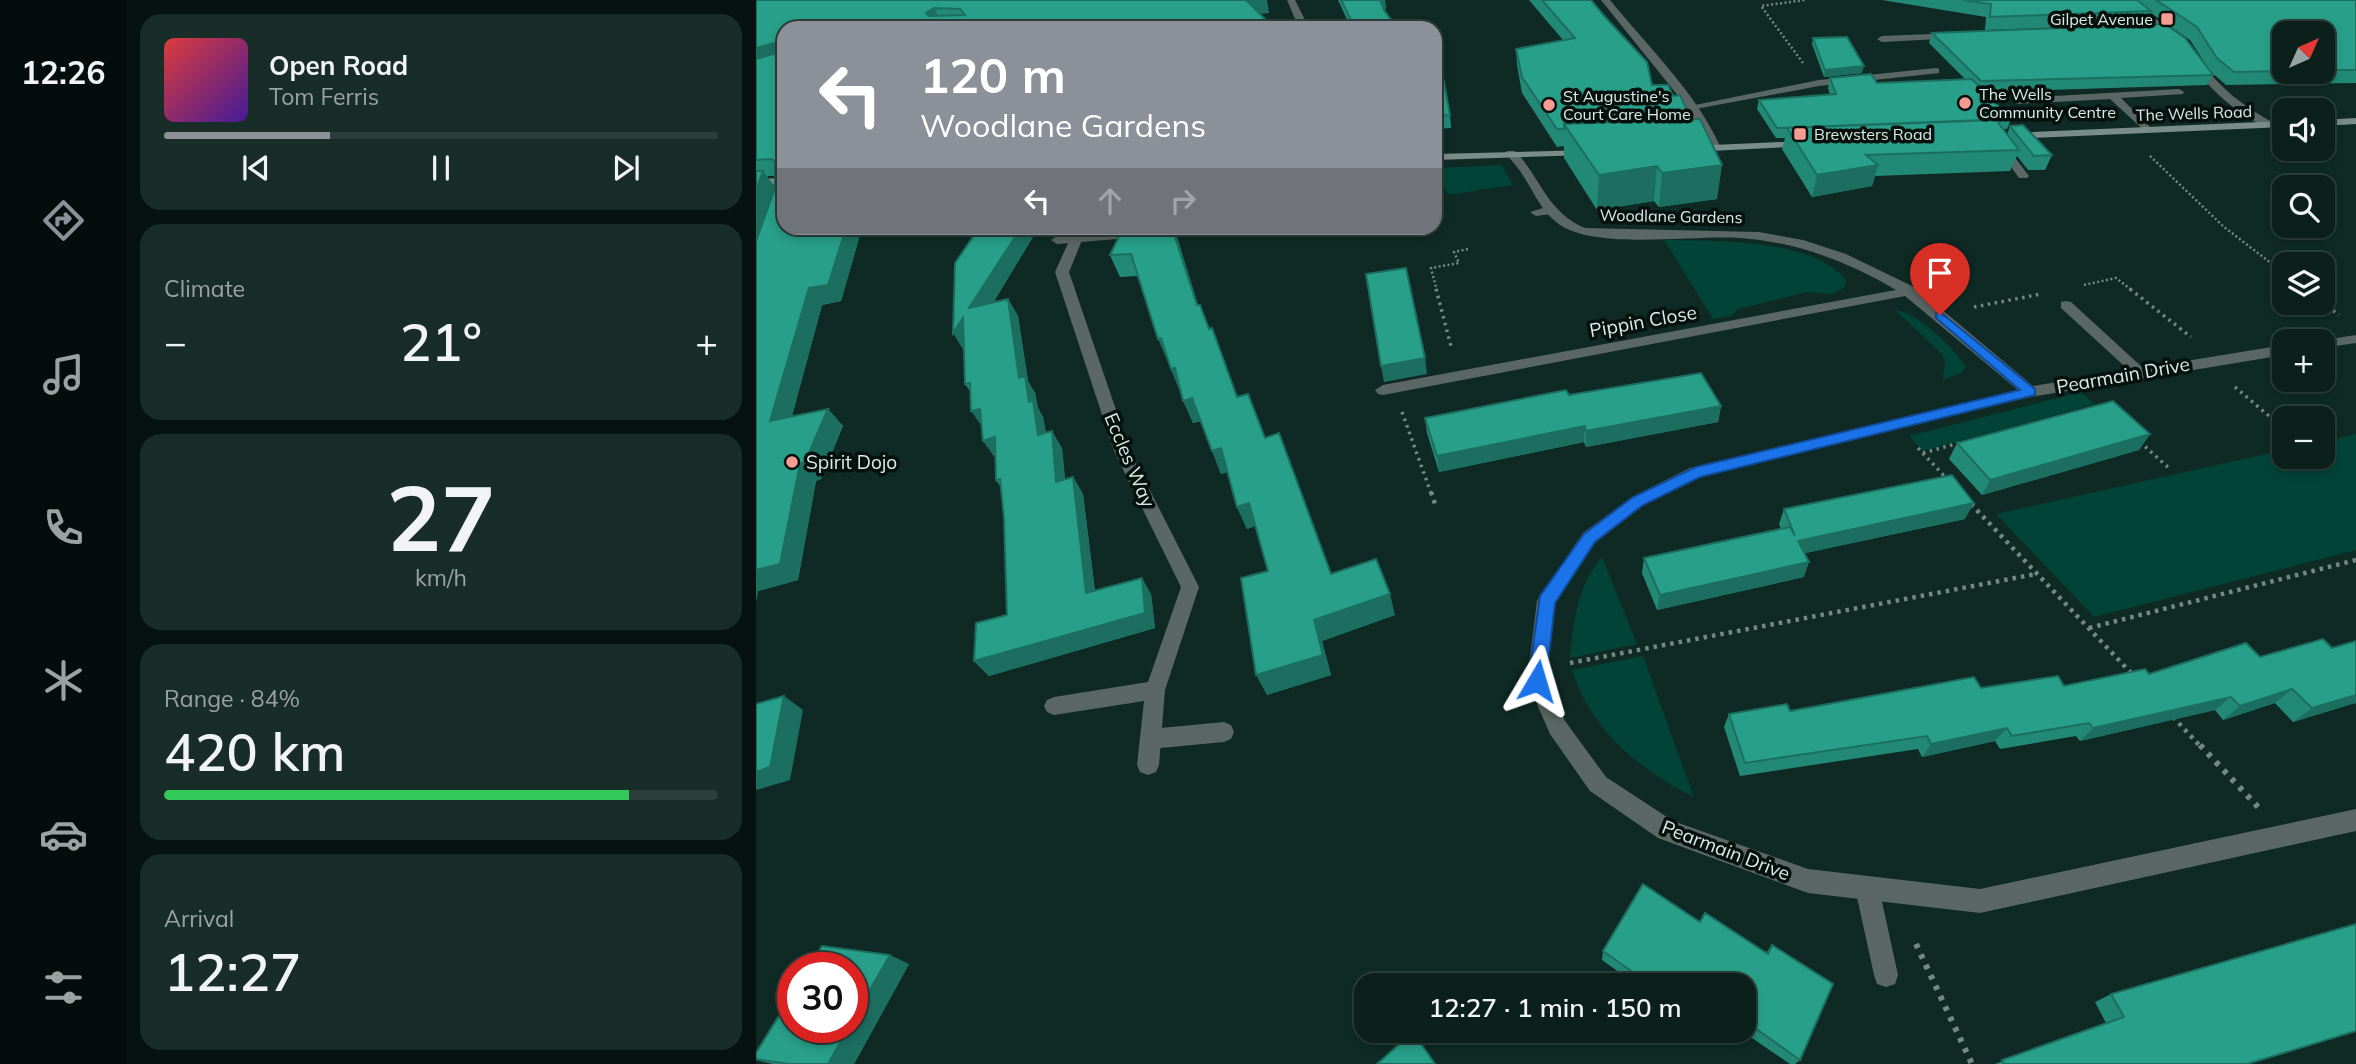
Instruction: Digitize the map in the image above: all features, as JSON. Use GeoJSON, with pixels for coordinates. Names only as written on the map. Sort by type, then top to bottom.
{"type":"FeatureCollection","features":[{"type":"Feature","properties":{"kind":"street"},"geometry":{"type":"LineString","coordinates":[[1291,0],[1301,21]]}},
{"type":"Feature","properties":{"kind":"street"},"geometry":{"type":"LineString","coordinates":[[1605,0],[1690,107],[1712,137],[1715,148]]}},
{"type":"Feature","properties":{"kind":"street"},"geometry":{"type":"LineString","coordinates":[[2122,0],[2186,44]]}},
{"type":"Feature","properties":{"kind":"street"},"geometry":{"type":"LineString","coordinates":[[2137,29],[2164,28]]}},
{"type":"Feature","properties":{"kind":"street"},"geometry":{"type":"LineString","coordinates":[[1892,51],[1880,37],[1962,36]]}},
{"type":"Feature","properties":{"kind":"street"},"geometry":{"type":"LineString","coordinates":[[2192,55],[2204,75],[2256,119],[2270,125]]}},
{"type":"Feature","properties":{"kind":"street"},"geometry":{"type":"LineString","coordinates":[[1690,107],[1819,83],[1936,71]]}},
{"type":"Feature","properties":{"kind":"street"},"geometry":{"type":"LineString","coordinates":[[2017,101],[2179,92]]}},
{"type":"Feature","properties":{"kind":"street"},"geometry":{"type":"LineString","coordinates":[[2113,96],[2147,130]]}},
{"type":"Feature","properties":{"kind":"street"},"geometry":{"type":"LineString","coordinates":[[2335,122],[2356,121]]}},
{"type":"Feature","properties":{"kind":"street","name":"The Wells Road"},"geometry":{"type":"LineString","coordinates":[[2023,176],[1993,137],[2270,125]]}},
{"type":"Feature","properties":{"kind":"street"},"geometry":{"type":"LineString","coordinates":[[1677,149],[1812,144]]}},
{"type":"Feature","properties":{"kind":"street"},"geometry":{"type":"LineString","coordinates":[[1442,157],[1602,152]]}},
{"type":"Feature","properties":{"kind":"street","name":"Woodlane Gardens"},"geometry":{"type":"LineString","coordinates":[[1511,153],[1523,164],[1541,212],[1564,225],[1597,233],[1711,233],[1797,243],[1875,269],[1911,291],[2031,392]]}},
{"type":"Feature","properties":{"kind":"street"},"geometry":{"type":"LineString","coordinates":[[756,182],[777,185]]}},
{"type":"Feature","properties":{"kind":"street"},"geometry":{"type":"LineString","coordinates":[[1057,240],[1074,235]]}},
{"type":"Feature","properties":{"kind":"street","name":"Eccles Way"},"geometry":{"type":"LineString","coordinates":[[1078,235],[1062,272],[1122,451],[1189,587],[1155,690],[1148,765]]}},
{"type":"Feature","properties":{"kind":"street","name":"Pippin Close"},"geometry":{"type":"LineString","coordinates":[[1383,390],[1507,361],[1911,291]]}},
{"type":"Feature","properties":{"kind":"street"},"geometry":{"type":"LineString","coordinates":[[2066,305],[2138,371]]}},
{"type":"Feature","properties":{"kind":"street"},"geometry":{"type":"LineString","coordinates":[[2335,342],[2356,339]]}},
{"type":"Feature","properties":{"kind":"street","name":"Pearmain Drive"},"geometry":{"type":"LineString","coordinates":[[2272,351],[2138,371],[2031,392],[1696,472],[1638,501],[1589,538],[1546,601],[1537,681],[1557,727],[1598,784],[1666,830],[1808,881],[1980,901],[2356,820]]}},
{"type":"Feature","properties":{"kind":"street"},"geometry":{"type":"LineString","coordinates":[[1054,706],[1155,690]]}},
{"type":"Feature","properties":{"kind":"street"},"geometry":{"type":"LineString","coordinates":[[1150,739],[1224,732]]}},
{"type":"Feature","properties":{"kind":"street"},"geometry":{"type":"LineString","coordinates":[[1867,888],[1886,975]]}},
{"type":"Feature","properties":{"kind":"path"},"geometry":{"type":"LineString","coordinates":[[1758,0],[1819,83]]}},
{"type":"Feature","properties":{"kind":"path"},"geometry":{"type":"LineString","coordinates":[[1761,6],[1805,0]]}},
{"type":"Feature","properties":{"kind":"path"},"geometry":{"type":"LineString","coordinates":[[2126,131],[2224,227],[2272,264]]}},
{"type":"Feature","properties":{"kind":"path"},"geometry":{"type":"LineString","coordinates":[[1448,336],[1431,268],[1459,263],[1454,252],[1468,249]]}},
{"type":"Feature","properties":{"kind":"path"},"geometry":{"type":"LineString","coordinates":[[2232,384],[2272,419]]}},
{"type":"Feature","properties":{"kind":"path"},"geometry":{"type":"LineString","coordinates":[[1405,422],[1435,504]]}},
{"type":"Feature","properties":{"kind":"path"},"geometry":{"type":"LineString","coordinates":[[2130,433],[2170,469]]}},
{"type":"Feature","properties":{"kind":"path"},"geometry":{"type":"LineString","coordinates":[[1950,482],[1923,453],[1961,443]]}},
{"type":"Feature","properties":{"kind":"path"},"geometry":{"type":"LineString","coordinates":[[1967,500],[2138,681]]}},
{"type":"Feature","properties":{"kind":"path"},"geometry":{"type":"LineString","coordinates":[[2089,628],[2356,559]]}},
{"type":"Feature","properties":{"kind":"path"},"geometry":{"type":"LineString","coordinates":[[1539,669],[2037,574]]}},
{"type":"Feature","properties":{"kind":"path"},"geometry":{"type":"LineString","coordinates":[[2165,708],[2285,836]]}},
{"type":"Feature","properties":{"kind":"path"},"geometry":{"type":"LineString","coordinates":[[1917,946],[1972,1064]]}},
{"type":"Feature","properties":{"kind":"green space"},"geometry":{"type":"Polygon","coordinates":[[[1502,165],[1513,185],[1448,195],[1445,188],[1442,188],[1442,168],[1502,165]]]}},
{"type":"Feature","properties":{"kind":"green space"},"geometry":{"type":"Polygon","coordinates":[[[1664,240],[1735,242],[1787,249],[1830,266],[1846,280],[1844,288],[1831,294],[1807,292],[1738,309],[1732,316],[1713,319],[1664,240]]]}},
{"type":"Feature","properties":{"kind":"green space"},"geometry":{"type":"Polygon","coordinates":[[[1895,310],[1914,317],[1944,341],[1966,367],[1961,373],[1943,380],[1945,360],[1941,353],[1895,310]]]}},
{"type":"Feature","properties":{"kind":"green space"},"geometry":{"type":"Polygon","coordinates":[[[2081,392],[2095,404],[1923,451],[1909,436],[2081,392]]]}},
{"type":"Feature","properties":{"kind":"green space"},"geometry":{"type":"Polygon","coordinates":[[[2356,434],[2356,550],[2094,617],[1996,514],[2272,453],[2272,469],[2335,469],[2335,439],[2356,434]]]}},
{"type":"Feature","properties":{"kind":"green space"},"geometry":{"type":"Polygon","coordinates":[[[1602,557],[1637,644],[1570,658],[1575,618],[1582,592],[1587,579],[1602,557]]]}},
{"type":"Feature","properties":{"kind":"green space"},"geometry":{"type":"Polygon","coordinates":[[[1643,656],[1694,797],[1654,774],[1620,746],[1591,711],[1572,670],[1643,656]]]}},
{"type":"Feature","properties":{"kind":"building"},"geometry":{"type":"Polygon","coordinates":[[[756,0],[1256,0],[1247,1],[1267,21],[777,21],[777,45],[774,43],[756,48],[756,0]],[[934,8],[926,13],[929,16],[965,15],[960,9],[934,8]]]}},
{"type":"Feature","properties":{"kind":"building"},"geometry":{"type":"Polygon","coordinates":[[[1341,0],[1380,0],[1392,21],[1352,21],[1341,0]]]}},
{"type":"Feature","properties":{"kind":"building"},"geometry":{"type":"Polygon","coordinates":[[[1542,0],[1591,0],[1647,62],[1652,85],[1668,85],[1673,96],[1680,95],[1691,119],[1564,124],[1564,129],[1557,129],[1522,77],[1516,49],[1575,38],[1542,0]]]}},
{"type":"Feature","properties":{"kind":"building"},"geometry":{"type":"Polygon","coordinates":[[[1963,0],[2137,0],[2151,11],[1990,17],[1991,4],[1963,0]]]}},
{"type":"Feature","properties":{"kind":"building"},"geometry":{"type":"Polygon","coordinates":[[[2156,0],[2356,0],[2356,70],[2335,70],[2335,21],[2272,21],[2272,71],[2234,72],[2217,58],[2197,27],[2156,0]]]}},
{"type":"Feature","properties":{"kind":"building"},"geometry":{"type":"Polygon","coordinates":[[[2165,24],[2185,38],[2213,75],[1981,81],[1932,33],[2165,24]]]}},
{"type":"Feature","properties":{"kind":"building"},"geometry":{"type":"Polygon","coordinates":[[[1847,37],[1864,66],[1825,70],[1813,38],[1847,37]]]}},
{"type":"Feature","properties":{"kind":"building"},"geometry":{"type":"Polygon","coordinates":[[[777,53],[777,235],[844,235],[828,285],[809,288],[770,421],[828,409],[805,462],[800,464],[780,564],[756,570],[756,241],[775,188],[775,162],[772,159],[756,160],[756,59],[777,53]]]}},
{"type":"Feature","properties":{"kind":"building"},"geometry":{"type":"Polygon","coordinates":[[[1442,71],[1450,115],[1442,116],[1442,71]]]}},
{"type":"Feature","properties":{"kind":"building"},"geometry":{"type":"Polygon","coordinates":[[[1871,74],[1877,83],[1972,79],[2011,119],[1777,128],[1759,100],[1836,94],[1830,78],[1871,74]]]}},
{"type":"Feature","properties":{"kind":"building"},"geometry":{"type":"Polygon","coordinates":[[[1700,119],[1722,165],[1662,173],[1657,166],[1599,175],[1564,124],[1700,119]]]}},
{"type":"Feature","properties":{"kind":"building"},"geometry":{"type":"Polygon","coordinates":[[[1996,120],[2019,150],[1866,155],[1878,165],[1817,175],[1787,128],[1996,120]]]}},
{"type":"Feature","properties":{"kind":"building"},"geometry":{"type":"Polygon","coordinates":[[[2023,125],[2052,155],[2034,156],[2010,126],[2023,125]]]}},
{"type":"Feature","properties":{"kind":"building"},"geometry":{"type":"Polygon","coordinates":[[[756,171],[763,171],[756,190],[756,171]]]}},
{"type":"Feature","properties":{"kind":"building"},"geometry":{"type":"Polygon","coordinates":[[[974,235],[1016,235],[969,308],[1008,299],[1019,378],[1025,376],[1029,402],[1033,400],[1038,435],[1052,431],[1056,482],[1073,477],[1086,593],[1142,578],[1145,613],[974,661],[976,623],[1007,615],[1004,518],[1000,479],[996,480],[995,437],[983,441],[980,409],[971,411],[970,383],[965,384],[963,318],[953,333],[955,263],[974,235]]]}},
{"type":"Feature","properties":{"kind":"building"},"geometry":{"type":"Polygon","coordinates":[[[1120,235],[1174,235],[1197,305],[1200,305],[1209,329],[1212,328],[1237,397],[1248,394],[1265,438],[1279,433],[1331,574],[1376,559],[1390,594],[1314,620],[1323,655],[1256,675],[1241,578],[1268,571],[1249,503],[1237,507],[1221,448],[1212,451],[1192,398],[1183,401],[1175,368],[1171,369],[1161,338],[1158,339],[1131,254],[1110,255],[1120,235]]]}},
{"type":"Feature","properties":{"kind":"building"},"geometry":{"type":"Polygon","coordinates":[[[1406,268],[1425,358],[1381,366],[1366,274],[1406,268]]]}},
{"type":"Feature","properties":{"kind":"building"},"geometry":{"type":"Polygon","coordinates":[[[1701,373],[1721,406],[1586,431],[1585,426],[1437,456],[1425,418],[1566,390],[1569,395],[1701,373]]]}},
{"type":"Feature","properties":{"kind":"building"},"geometry":{"type":"Polygon","coordinates":[[[2113,401],[2150,434],[1990,480],[1957,443],[2113,401]]]}},
{"type":"Feature","properties":{"kind":"building"},"geometry":{"type":"Polygon","coordinates":[[[1952,475],[1974,503],[1798,541],[1809,562],[1660,595],[1644,558],[1790,527],[1795,536],[1784,509],[1952,475]]]}},
{"type":"Feature","properties":{"kind":"building"},"geometry":{"type":"Polygon","coordinates":[[[2323,639],[2332,648],[2356,641],[2356,695],[2312,708],[2292,689],[2240,706],[2231,697],[2093,728],[2089,723],[2012,736],[2007,728],[1931,744],[1927,736],[1745,763],[1729,714],[1787,704],[1790,711],[1974,677],[1981,688],[2058,676],[2064,686],[2145,669],[2149,674],[2246,643],[2260,657],[2323,639]]]}},
{"type":"Feature","properties":{"kind":"building"},"geometry":{"type":"Polygon","coordinates":[[[784,696],[770,767],[756,772],[756,704],[784,696]]]}},
{"type":"Feature","properties":{"kind":"building"},"geometry":{"type":"Polygon","coordinates":[[[1643,884],[1700,922],[1705,913],[1768,954],[1772,945],[1833,984],[1800,1060],[1756,1029],[1756,973],[1634,973],[1603,951],[1643,884]]]}},
{"type":"Feature","properties":{"kind":"building"},"geometry":{"type":"Polygon","coordinates":[[[2356,924],[2356,1031],[2247,1064],[2004,1064],[2002,1060],[2124,1017],[2111,994],[2356,924]]]}},
{"type":"Feature","properties":{"kind":"building"},"geometry":{"type":"Polygon","coordinates":[[[822,946],[867,952],[818,952],[822,946]]]}},
{"type":"Feature","properties":{"kind":"building"},"geometry":{"type":"Polygon","coordinates":[[[868,952],[890,955],[868,993],[868,952]]]}},
{"type":"Feature","properties":{"kind":"building"},"geometry":{"type":"Polygon","coordinates":[[[777,1019],[777,1043],[840,1043],[828,1064],[789,1064],[756,1059],[756,1053],[777,1019]]]}},
{"type":"Feature","properties":{"kind":"building"},"geometry":{"type":"Polygon","coordinates":[[[1401,1043],[1421,1043],[1435,1064],[1377,1064],[1401,1043]]]}},
{"type":"Feature","properties":{"kind":"place","name":"Gilpet Avenue"},"geometry":{"type":"Point","coordinates":[2167,19]}},
{"type":"Feature","properties":{"kind":"place","name":"The Wells Community Centre"},"geometry":{"type":"Point","coordinates":[1965,103]}},
{"type":"Feature","properties":{"kind":"place","name":"St Augustine's Court Care Home"},"geometry":{"type":"Point","coordinates":[1549,105]}},
{"type":"Feature","properties":{"kind":"place","name":"Brewsters Road"},"geometry":{"type":"Point","coordinates":[1800,134]}},
{"type":"Feature","properties":{"kind":"place","name":"Spirit Dojo"},"geometry":{"type":"Point","coordinates":[792,462]}},
{"type":"Feature","properties":{"kind":"route"},"geometry":{"type":"LineString","coordinates":[[1537,681],[1546,601],[1589,538],[1638,501],[1696,472],[2031,392],[1940,315]]}}]}
